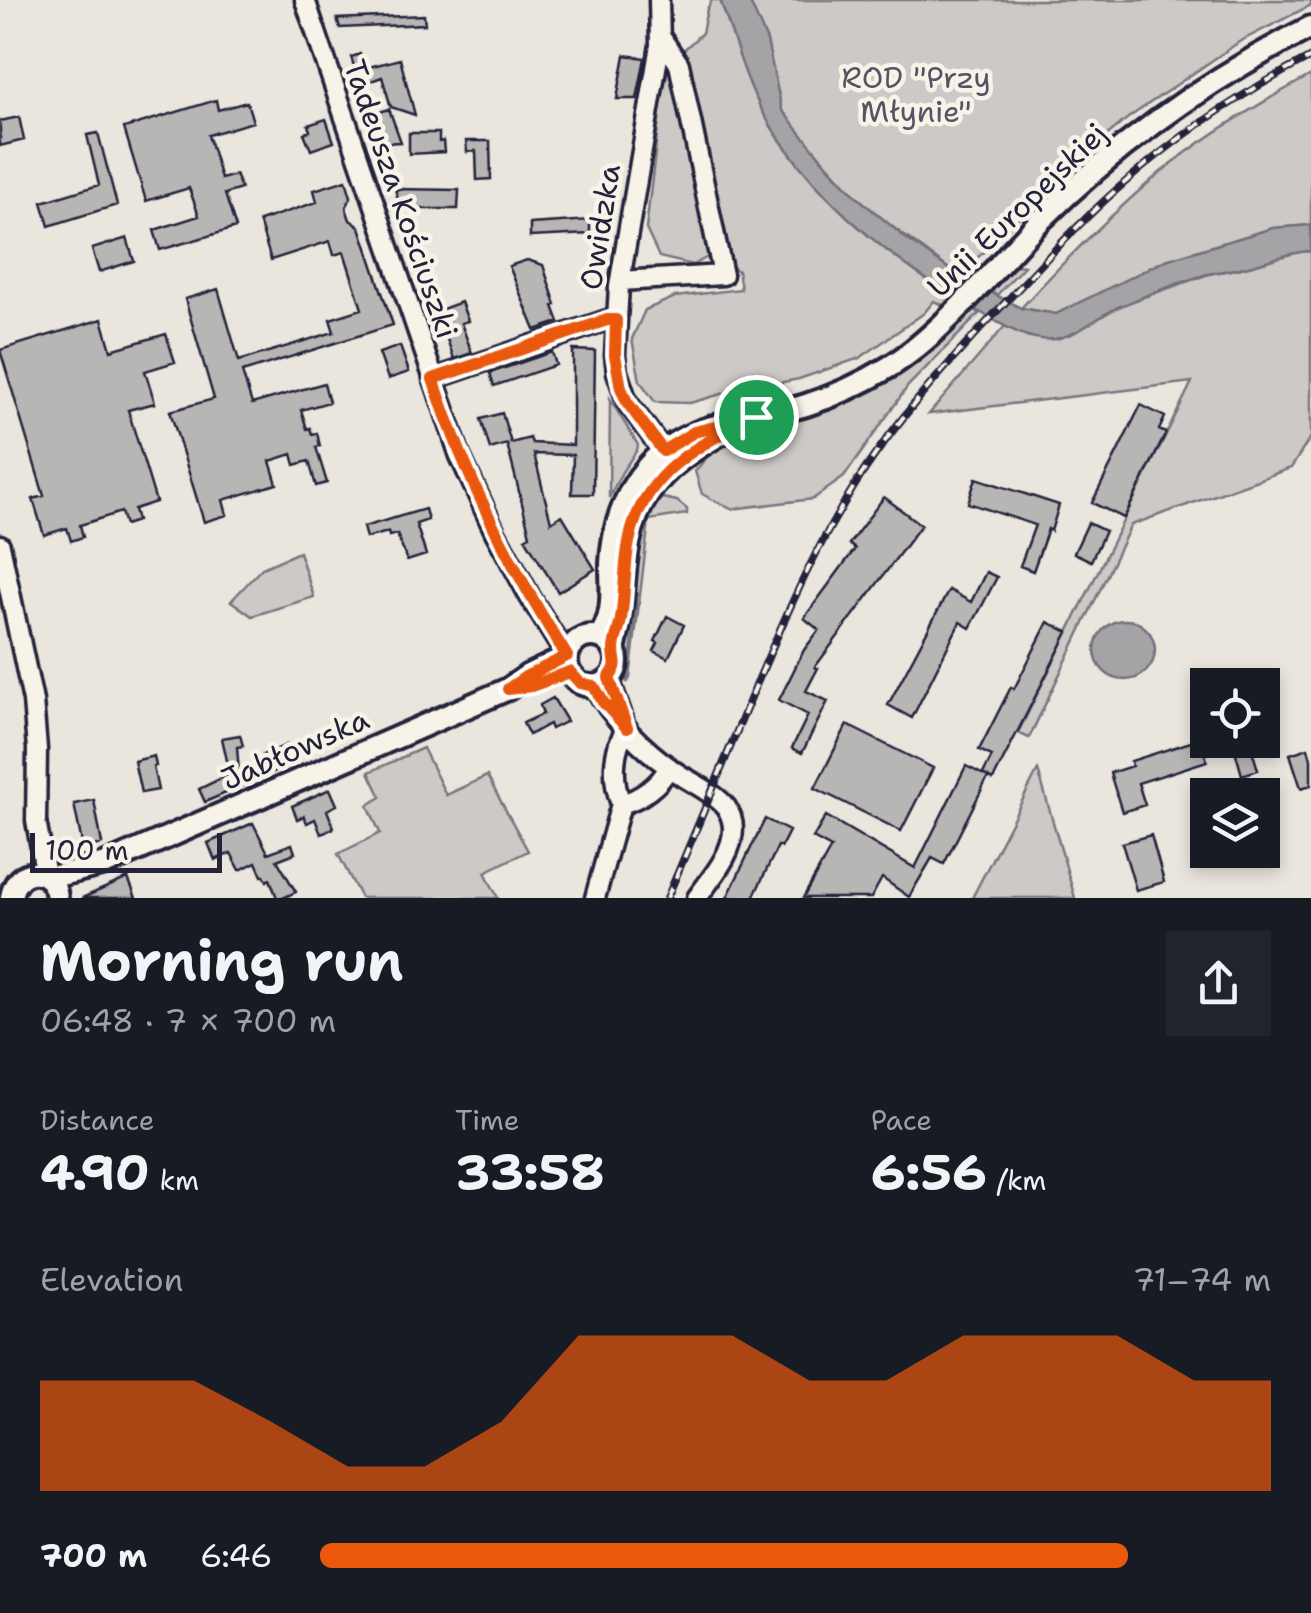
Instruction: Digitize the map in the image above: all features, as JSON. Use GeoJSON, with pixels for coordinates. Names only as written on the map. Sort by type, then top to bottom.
{"type":"FeatureCollection","features":[{"type":"Feature","properties":{"kind":"main road","name":"Unii Europejskiej"},"geometry":{"type":"LineString","coordinates":[[668,458],[694,432],[806,405],[853,387],[904,357],[1083,181],[1149,127],[1217,80],[1311,27]]}},
{"type":"Feature","properties":{"kind":"main road"},"geometry":{"type":"LineString","coordinates":[[607,644],[586,637],[570,657],[580,683],[602,682],[616,665],[607,644],[617,524],[647,466],[668,458]]}},
{"type":"Feature","properties":{"kind":"main road","name":"Jabłowska"},"geometry":{"type":"LineString","coordinates":[[13,891],[34,873],[47,877],[106,864],[508,689],[531,686],[570,657]]}},
{"type":"Feature","properties":{"kind":"main road","name":"Jabłowska"},"geometry":{"type":"LineString","coordinates":[[59,898],[106,864]]}},
{"type":"Feature","properties":{"kind":"main road"},"geometry":{"type":"LineString","coordinates":[[47,877],[59,898]]}},
{"type":"Feature","properties":{"kind":"street","name":"Tadeusza Kościuszki"},"geometry":{"type":"LineString","coordinates":[[304,0],[460,456],[488,520],[530,597],[570,657]]}},
{"type":"Feature","properties":{"kind":"street","name":"Owidzka"},"geometry":{"type":"LineString","coordinates":[[659,0],[660,36],[654,86],[620,281],[615,355],[627,402],[668,458]]}},
{"type":"Feature","properties":{"kind":"street"},"geometry":{"type":"LineString","coordinates":[[620,281],[723,275],[678,64],[660,36]]}},
{"type":"Feature","properties":{"kind":"street"},"geometry":{"type":"LineString","coordinates":[[433,379],[616,320]]}},
{"type":"Feature","properties":{"kind":"street"},"geometry":{"type":"LineString","coordinates":[[0,545],[33,701],[36,821],[47,877]]}},
{"type":"Feature","properties":{"kind":"street"},"geometry":{"type":"LineString","coordinates":[[602,682],[603,702],[627,728],[668,767],[722,803],[732,819],[731,843],[698,898]]}},
{"type":"Feature","properties":{"kind":"street"},"geometry":{"type":"LineString","coordinates":[[595,898],[621,804],[616,790],[616,765],[618,741],[627,728]]}},
{"type":"Feature","properties":{"kind":"street"},"geometry":{"type":"LineString","coordinates":[[621,804],[635,800],[664,776],[668,767]]}},
{"type":"Feature","properties":{"kind":"street"},"geometry":{"type":"LineString","coordinates":[[13,891],[26,867],[36,821]]}},
{"type":"Feature","properties":{"kind":"green space"},"geometry":{"type":"Polygon","coordinates":[[[712,0],[720,0],[762,107],[773,130],[795,158],[890,253],[980,313],[908,386],[844,477],[813,499],[731,509],[702,494],[695,471],[709,456],[735,439],[819,413],[859,394],[915,359],[964,315],[934,301],[924,313],[860,358],[799,379],[690,403],[655,402],[640,381],[632,339],[645,310],[675,297],[741,289],[738,271],[724,261],[723,249],[693,265],[659,257],[646,229],[665,67],[702,33],[712,0]]]}},
{"type":"Feature","properties":{"kind":"green space","name":"ROD \"Przy Młynie\""},"geometry":{"type":"Polygon","coordinates":[[[749,0],[1311,0],[1311,5],[1239,42],[1128,118],[1083,155],[969,266],[1000,280],[1017,265],[1024,266],[997,295],[956,274],[879,217],[800,134],[782,110],[749,0]]]}},
{"type":"Feature","properties":{"kind":"green space"},"geometry":{"type":"Polygon","coordinates":[[[1311,75],[1311,225],[1273,228],[1166,260],[1056,314],[1021,308],[1161,172],[1234,120],[1311,75]]]}},
{"type":"Feature","properties":{"kind":"green space"},"geometry":{"type":"Polygon","coordinates":[[[1311,251],[1311,437],[1291,468],[1131,525],[1029,738],[1018,733],[1192,382],[929,414],[1005,326],[1029,337],[1056,339],[1118,306],[1209,274],[1292,252],[1311,251]]]}},
{"type":"Feature","properties":{"kind":"green space"},"geometry":{"type":"Polygon","coordinates":[[[610,399],[638,445],[609,498],[610,399]]]}},
{"type":"Feature","properties":{"kind":"green space"},"geometry":{"type":"Polygon","coordinates":[[[655,501],[677,501],[687,509],[687,514],[649,520],[627,683],[636,613],[638,548],[655,501]]]}},
{"type":"Feature","properties":{"kind":"green space"},"geometry":{"type":"Polygon","coordinates":[[[299,552],[314,597],[252,616],[231,601],[262,568],[299,552]]]}},
{"type":"Feature","properties":{"kind":"green space"},"geometry":{"type":"Polygon","coordinates":[[[423,748],[446,795],[487,776],[528,851],[485,872],[498,898],[361,898],[338,854],[380,833],[368,805],[381,797],[369,772],[423,748]]]}},
{"type":"Feature","properties":{"kind":"green space"},"geometry":{"type":"Polygon","coordinates":[[[1038,770],[1075,898],[972,898],[1038,770]]]}},
{"type":"Feature","properties":{"kind":"shaded area"},"geometry":{"type":"Polygon","coordinates":[[[720,0],[749,0],[767,41],[782,110],[857,197],[956,274],[1021,308],[1056,314],[1166,260],[1273,228],[1311,225],[1311,251],[1175,284],[1114,309],[1064,337],[1046,339],[1018,333],[954,297],[895,256],[866,234],[815,183],[762,111],[720,0]]]}},
{"type":"Feature","properties":{"kind":"shaded area"},"geometry":{"type":"Polygon","coordinates":[[[1125,620],[1146,629],[1155,650],[1146,671],[1125,680],[1104,671],[1095,650],[1104,629],[1125,620]]]}},
{"type":"Feature","properties":{"kind":"building"},"geometry":{"type":"Polygon","coordinates":[[[424,15],[425,24],[340,28],[337,19],[424,15]]]}},
{"type":"Feature","properties":{"kind":"building"},"geometry":{"type":"Polygon","coordinates":[[[360,54],[365,68],[400,59],[415,115],[391,107],[382,77],[360,85],[351,57],[360,54]]]}},
{"type":"Feature","properties":{"kind":"building"},"geometry":{"type":"Polygon","coordinates":[[[625,55],[645,58],[637,99],[617,99],[625,55]]]}},
{"type":"Feature","properties":{"kind":"building"},"geometry":{"type":"Polygon","coordinates":[[[216,100],[218,110],[247,102],[253,122],[208,135],[221,179],[236,175],[241,189],[225,194],[236,228],[160,250],[154,230],[199,216],[189,188],[146,201],[124,128],[216,100]]]}},
{"type":"Feature","properties":{"kind":"building"},"geometry":{"type":"Polygon","coordinates":[[[389,109],[401,142],[379,143],[370,115],[389,109]]]}},
{"type":"Feature","properties":{"kind":"building"},"geometry":{"type":"Polygon","coordinates":[[[19,117],[24,140],[0,146],[0,121],[19,117]]]}},
{"type":"Feature","properties":{"kind":"building"},"geometry":{"type":"Polygon","coordinates":[[[326,119],[334,142],[311,150],[304,133],[310,131],[308,125],[326,119]]]}},
{"type":"Feature","properties":{"kind":"building"},"geometry":{"type":"Polygon","coordinates":[[[98,133],[117,205],[49,226],[42,202],[99,185],[87,135],[98,133]]]}},
{"type":"Feature","properties":{"kind":"building"},"geometry":{"type":"Polygon","coordinates":[[[409,133],[439,133],[444,152],[409,154],[409,133]]]}},
{"type":"Feature","properties":{"kind":"building"},"geometry":{"type":"Polygon","coordinates":[[[466,141],[490,141],[491,179],[477,180],[476,151],[467,152],[466,141]]]}},
{"type":"Feature","properties":{"kind":"building"},"geometry":{"type":"Polygon","coordinates":[[[346,180],[351,197],[346,208],[350,220],[360,227],[393,325],[242,372],[252,404],[324,383],[329,402],[301,410],[307,429],[317,433],[320,446],[316,447],[327,483],[316,486],[309,461],[295,465],[292,454],[270,461],[277,484],[223,500],[227,515],[204,522],[170,411],[214,399],[185,299],[218,289],[239,361],[334,332],[330,319],[362,309],[344,252],[334,255],[330,241],[271,260],[259,221],[317,202],[314,190],[346,180]]]}},
{"type":"Feature","properties":{"kind":"building"},"geometry":{"type":"Polygon","coordinates":[[[395,189],[459,190],[458,209],[401,209],[395,189]]]}},
{"type":"Feature","properties":{"kind":"building"},"geometry":{"type":"Polygon","coordinates":[[[590,220],[590,234],[530,237],[530,224],[590,220]]]}},
{"type":"Feature","properties":{"kind":"building"},"geometry":{"type":"Polygon","coordinates":[[[127,238],[134,261],[99,272],[92,249],[127,238]]]}},
{"type":"Feature","properties":{"kind":"building"},"geometry":{"type":"Polygon","coordinates":[[[527,260],[543,265],[559,322],[535,330],[509,266],[527,260]]]}},
{"type":"Feature","properties":{"kind":"building"},"geometry":{"type":"Polygon","coordinates":[[[461,302],[468,321],[461,323],[472,353],[454,359],[437,311],[461,302]]]}},
{"type":"Feature","properties":{"kind":"building"},"geometry":{"type":"Polygon","coordinates":[[[102,319],[111,350],[166,334],[175,362],[145,371],[155,403],[128,410],[156,502],[134,509],[137,521],[125,525],[121,512],[80,525],[83,537],[71,541],[67,528],[44,535],[33,499],[44,496],[0,350],[102,319]]]}},
{"type":"Feature","properties":{"kind":"building"},"geometry":{"type":"Polygon","coordinates":[[[400,346],[409,372],[388,379],[379,353],[400,346]]]}},
{"type":"Feature","properties":{"kind":"building"},"geometry":{"type":"Polygon","coordinates":[[[573,350],[595,351],[593,494],[572,494],[573,455],[534,454],[551,522],[562,515],[595,569],[558,592],[525,538],[530,535],[507,444],[490,449],[481,419],[502,413],[511,443],[530,438],[532,443],[573,445],[573,350]]]}},
{"type":"Feature","properties":{"kind":"building"},"geometry":{"type":"Polygon","coordinates":[[[552,352],[556,365],[494,386],[490,373],[552,352]]]}},
{"type":"Feature","properties":{"kind":"building"},"geometry":{"type":"Polygon","coordinates":[[[1141,405],[1165,417],[1159,430],[1166,433],[1124,518],[1092,503],[1141,405]]]}},
{"type":"Feature","properties":{"kind":"building"},"geometry":{"type":"Polygon","coordinates":[[[976,478],[1059,505],[1033,571],[1020,566],[1035,525],[968,503],[976,478]]]}},
{"type":"Feature","properties":{"kind":"building"},"geometry":{"type":"Polygon","coordinates":[[[884,497],[921,525],[815,667],[818,668],[806,691],[828,701],[802,753],[792,748],[808,715],[779,700],[804,650],[819,630],[804,618],[855,549],[849,544],[884,497]]]}},
{"type":"Feature","properties":{"kind":"building"},"geometry":{"type":"Polygon","coordinates":[[[425,509],[428,520],[416,524],[426,555],[407,561],[397,534],[389,536],[388,532],[366,538],[363,527],[425,509]]]}},
{"type":"Feature","properties":{"kind":"building"},"geometry":{"type":"Polygon","coordinates":[[[1088,523],[1105,531],[1091,561],[1074,553],[1088,523]]]}},
{"type":"Feature","properties":{"kind":"building"},"geometry":{"type":"Polygon","coordinates":[[[986,572],[997,577],[970,628],[960,622],[912,718],[888,705],[949,590],[971,602],[986,572]]]}},
{"type":"Feature","properties":{"kind":"building"},"geometry":{"type":"Polygon","coordinates":[[[667,616],[684,625],[668,658],[654,651],[667,616]]]}},
{"type":"Feature","properties":{"kind":"building"},"geometry":{"type":"Polygon","coordinates":[[[1048,622],[1068,632],[993,780],[983,774],[992,756],[979,750],[1048,622]]]}},
{"type":"Feature","properties":{"kind":"building"},"geometry":{"type":"Polygon","coordinates":[[[553,698],[567,721],[551,729],[549,724],[529,735],[523,723],[543,714],[540,705],[553,698]]]}},
{"type":"Feature","properties":{"kind":"building"},"geometry":{"type":"Polygon","coordinates":[[[847,725],[933,768],[901,831],[815,788],[847,725]]]}},
{"type":"Feature","properties":{"kind":"building"},"geometry":{"type":"Polygon","coordinates":[[[240,735],[243,746],[237,747],[239,773],[265,760],[263,755],[287,745],[292,757],[287,759],[289,765],[239,787],[239,791],[235,789],[205,802],[199,789],[230,774],[222,738],[240,735]]]}},
{"type":"Feature","properties":{"kind":"building"},"geometry":{"type":"Polygon","coordinates":[[[1190,742],[1190,758],[1207,761],[1138,783],[1145,805],[1122,812],[1110,773],[1132,766],[1131,761],[1190,742]]]}},
{"type":"Feature","properties":{"kind":"building"},"geometry":{"type":"Polygon","coordinates":[[[1308,748],[1311,785],[1301,788],[1290,754],[1308,748]]]}},
{"type":"Feature","properties":{"kind":"building"},"geometry":{"type":"Polygon","coordinates":[[[154,756],[158,790],[141,793],[134,761],[154,756]]]}},
{"type":"Feature","properties":{"kind":"building"},"geometry":{"type":"Polygon","coordinates":[[[1237,758],[1254,758],[1258,770],[1242,775],[1237,758]]]}},
{"type":"Feature","properties":{"kind":"building"},"geometry":{"type":"Polygon","coordinates":[[[966,766],[988,777],[944,864],[932,858],[909,897],[882,878],[871,898],[803,898],[831,848],[813,838],[826,816],[915,868],[966,766]]]}},
{"type":"Feature","properties":{"kind":"building"},"geometry":{"type":"Polygon","coordinates":[[[330,789],[337,805],[327,810],[334,828],[321,834],[315,819],[307,823],[304,816],[297,819],[292,806],[330,789]]]}},
{"type":"Feature","properties":{"kind":"building"},"geometry":{"type":"Polygon","coordinates":[[[94,800],[102,844],[83,848],[74,804],[94,800]]]}},
{"type":"Feature","properties":{"kind":"building"},"geometry":{"type":"Polygon","coordinates":[[[765,819],[789,831],[753,898],[727,898],[765,819]]]}},
{"type":"Feature","properties":{"kind":"building"},"geometry":{"type":"Polygon","coordinates":[[[253,823],[268,853],[292,844],[295,853],[277,860],[296,892],[277,898],[270,879],[262,876],[256,862],[240,870],[231,853],[215,860],[208,843],[253,823]]]}},
{"type":"Feature","properties":{"kind":"building"},"geometry":{"type":"Polygon","coordinates":[[[1151,835],[1164,882],[1136,890],[1122,843],[1151,835]]]}},
{"type":"Feature","properties":{"kind":"building"},"geometry":{"type":"Polygon","coordinates":[[[128,878],[136,898],[82,898],[112,885],[128,878]]]}},
{"type":"Feature","properties":{"kind":"railway"},"geometry":{"type":"LineString","coordinates":[[667,898],[803,580],[857,482],[894,429],[978,332],[1107,199],[1213,115],[1311,57]]}},
{"type":"Feature","properties":{"kind":"route"},"geometry":{"type":"LineString","coordinates":[[616,320],[615,355],[621,388],[663,451],[694,432],[756,417],[698,447],[666,470],[642,504],[629,544],[614,650],[616,665],[609,678],[627,728],[594,686],[580,683],[570,672],[531,686],[508,689],[567,656],[488,520],[433,379],[616,320]]}}]}
